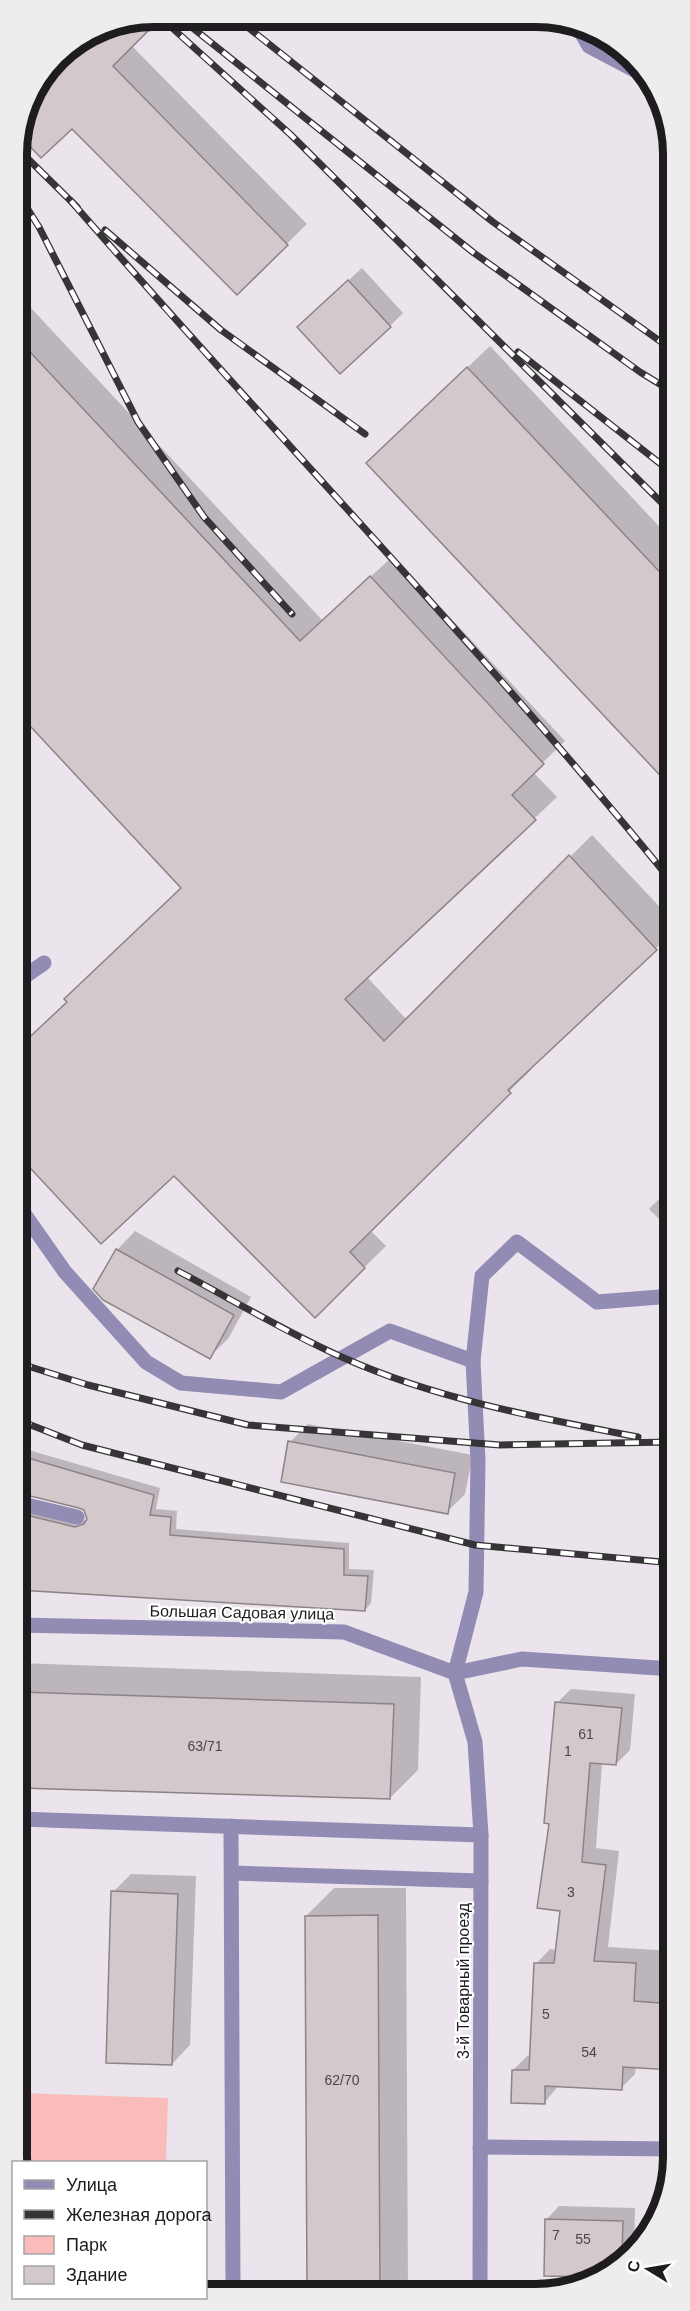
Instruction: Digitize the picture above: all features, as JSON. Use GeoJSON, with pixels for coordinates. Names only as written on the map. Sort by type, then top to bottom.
{"type":"FeatureCollection","features":[{"type":"Feature","properties":{"kind":"street"},"geometry":{"type":"LineString","coordinates":[[584,37],[589,46],[628,67]]}},
{"type":"Feature","properties":{"kind":"street"},"geometry":{"type":"LineString","coordinates":[[27,975],[44,963]]}},
{"type":"Feature","properties":{"kind":"street"},"geometry":{"type":"LineString","coordinates":[[27,1218],[65,1272],[146,1362],[181,1383],[280,1392],[390,1331],[473,1361]]}},
{"type":"Feature","properties":{"kind":"street"},"geometry":{"type":"LineString","coordinates":[[663,1297],[597,1302],[517,1242],[482,1276],[473,1361],[478,1461],[476,1592],[455,1672],[522,1659],[663,1667]]}},
{"type":"Feature","properties":{"kind":"street"},"geometry":{"type":"LineString","coordinates":[[27,1505],[77,1517]]}},
{"type":"Feature","properties":{"kind":"street","name":"Большая Садовая улица"},"geometry":{"type":"LineString","coordinates":[[27,1625],[344,1632],[455,1672]]}},
{"type":"Feature","properties":{"kind":"street","name":"3-й Товарный проезд"},"geometry":{"type":"LineString","coordinates":[[455,1672],[476,1742],[481,1835],[480,2284]]}},
{"type":"Feature","properties":{"kind":"street"},"geometry":{"type":"LineString","coordinates":[[27,1819],[481,1835]]}},
{"type":"Feature","properties":{"kind":"street"},"geometry":{"type":"LineString","coordinates":[[231,1826],[233,2284]]}},
{"type":"Feature","properties":{"kind":"street"},"geometry":{"type":"LineString","coordinates":[[232,1873],[481,1881]]}},
{"type":"Feature","properties":{"kind":"street"},"geometry":{"type":"LineString","coordinates":[[480,2147],[663,2149]]}},
{"type":"Feature","properties":{"kind":"green space"},"geometry":{"type":"Polygon","coordinates":[[[27,2093],[168,2098],[166,2161],[27,2161],[27,2093]]]}},
{"type":"Feature","properties":{"kind":"building"},"geometry":{"type":"Polygon","coordinates":[[[152,27],[113,66],[288,245],[237,295],[72,129],[41,158],[27,144],[28,138],[31,121],[40,98],[53,77],[70,59],[98,40],[129,29],[152,27]]]}},
{"type":"Feature","properties":{"kind":"building"},"geometry":{"type":"Polygon","coordinates":[[[348,280],[391,327],[340,374],[297,327],[348,280]]]}},
{"type":"Feature","properties":{"kind":"building"},"geometry":{"type":"Polygon","coordinates":[[[27,349],[300,641],[370,576],[544,764],[512,795],[536,820],[345,999],[384,1041],[569,855],[657,950],[508,1090],[511,1093],[350,1252],[365,1268],[315,1318],[174,1176],[101,1244],[27,1165],[27,1040],[67,1002],[64,999],[181,888],[27,723],[27,349]]]}},
{"type":"Feature","properties":{"kind":"building"},"geometry":{"type":"Polygon","coordinates":[[[467,367],[663,575],[663,778],[366,463],[467,367]]]}},
{"type":"Feature","properties":{"kind":"building"},"geometry":{"type":"Polygon","coordinates":[[[116,1249],[234,1315],[210,1359],[103,1300],[93,1289],[116,1249]]]}},
{"type":"Feature","properties":{"kind":"building"},"geometry":{"type":"Polygon","coordinates":[[[288,1441],[455,1473],[448,1514],[281,1482],[288,1441]]]}},
{"type":"Feature","properties":{"kind":"building"},"geometry":{"type":"Polygon","coordinates":[[[27,1458],[154,1495],[150,1515],[171,1517],[170,1535],[344,1549],[344,1575],[368,1576],[365,1611],[27,1591],[27,1515],[75,1527],[84,1524],[87,1519],[84,1510],[27,1495],[27,1458]]]}},
{"type":"Feature","properties":{"kind":"building"},"geometry":{"type":"Polygon","coordinates":[[[27,1692],[394,1704],[390,1799],[27,1788],[27,1692]]]}},
{"type":"Feature","properties":{"kind":"building"},"geometry":{"type":"Polygon","coordinates":[[[555,1702],[622,1708],[616,1765],[590,1763],[582,1862],[606,1865],[594,1961],[636,1963],[634,2001],[663,2003],[663,2069],[623,2067],[622,2090],[545,2086],[545,2104],[511,2103],[512,2070],[529,2070],[534,1963],[554,1963],[560,1911],[537,1908],[549,1824],[544,1823],[555,1702]]]}},
{"type":"Feature","properties":{"kind":"building"},"geometry":{"type":"Polygon","coordinates":[[[111,1891],[178,1894],[172,2065],[106,2063],[111,1891]]]}},
{"type":"Feature","properties":{"kind":"building"},"geometry":{"type":"Polygon","coordinates":[[[378,1915],[380,2284],[307,2284],[305,1916],[378,1915]]]}},
{"type":"Feature","properties":{"kind":"building"},"geometry":{"type":"Polygon","coordinates":[[[545,2219],[623,2221],[623,2239],[618,2239],[618,2254],[606,2263],[578,2277],[544,2276],[545,2219]]]}},
{"type":"Feature","properties":{"kind":"railway"},"geometry":{"type":"LineString","coordinates":[[171,27],[290,134],[663,504]]}},
{"type":"Feature","properties":{"kind":"railway"},"geometry":{"type":"LineString","coordinates":[[192,27],[474,253],[663,386]]}},
{"type":"Feature","properties":{"kind":"railway"},"geometry":{"type":"LineString","coordinates":[[248,27],[493,222],[663,343]]}},
{"type":"Feature","properties":{"kind":"railway"},"geometry":{"type":"LineString","coordinates":[[27,158],[77,207]]}},
{"type":"Feature","properties":{"kind":"railway"},"geometry":{"type":"LineString","coordinates":[[71,201],[450,623],[663,871]]}},
{"type":"Feature","properties":{"kind":"railway"},"geometry":{"type":"LineString","coordinates":[[27,208],[39,227],[138,422],[204,517],[292,614]]}},
{"type":"Feature","properties":{"kind":"railway"},"geometry":{"type":"LineString","coordinates":[[105,230],[221,330],[365,434]]}},
{"type":"Feature","properties":{"kind":"railway"},"geometry":{"type":"LineString","coordinates":[[518,352],[663,466]]}},
{"type":"Feature","properties":{"kind":"railway"},"geometry":{"type":"LineString","coordinates":[[178,1271],[302,1338],[344,1358],[415,1385],[488,1406],[638,1437]]}},
{"type":"Feature","properties":{"kind":"railway"},"geometry":{"type":"LineString","coordinates":[[27,1366],[88,1385],[248,1425],[500,1445],[663,1442]]}},
{"type":"Feature","properties":{"kind":"railway"},"geometry":{"type":"LineString","coordinates":[[27,1424],[82,1445],[475,1545],[663,1562]]}}]}
